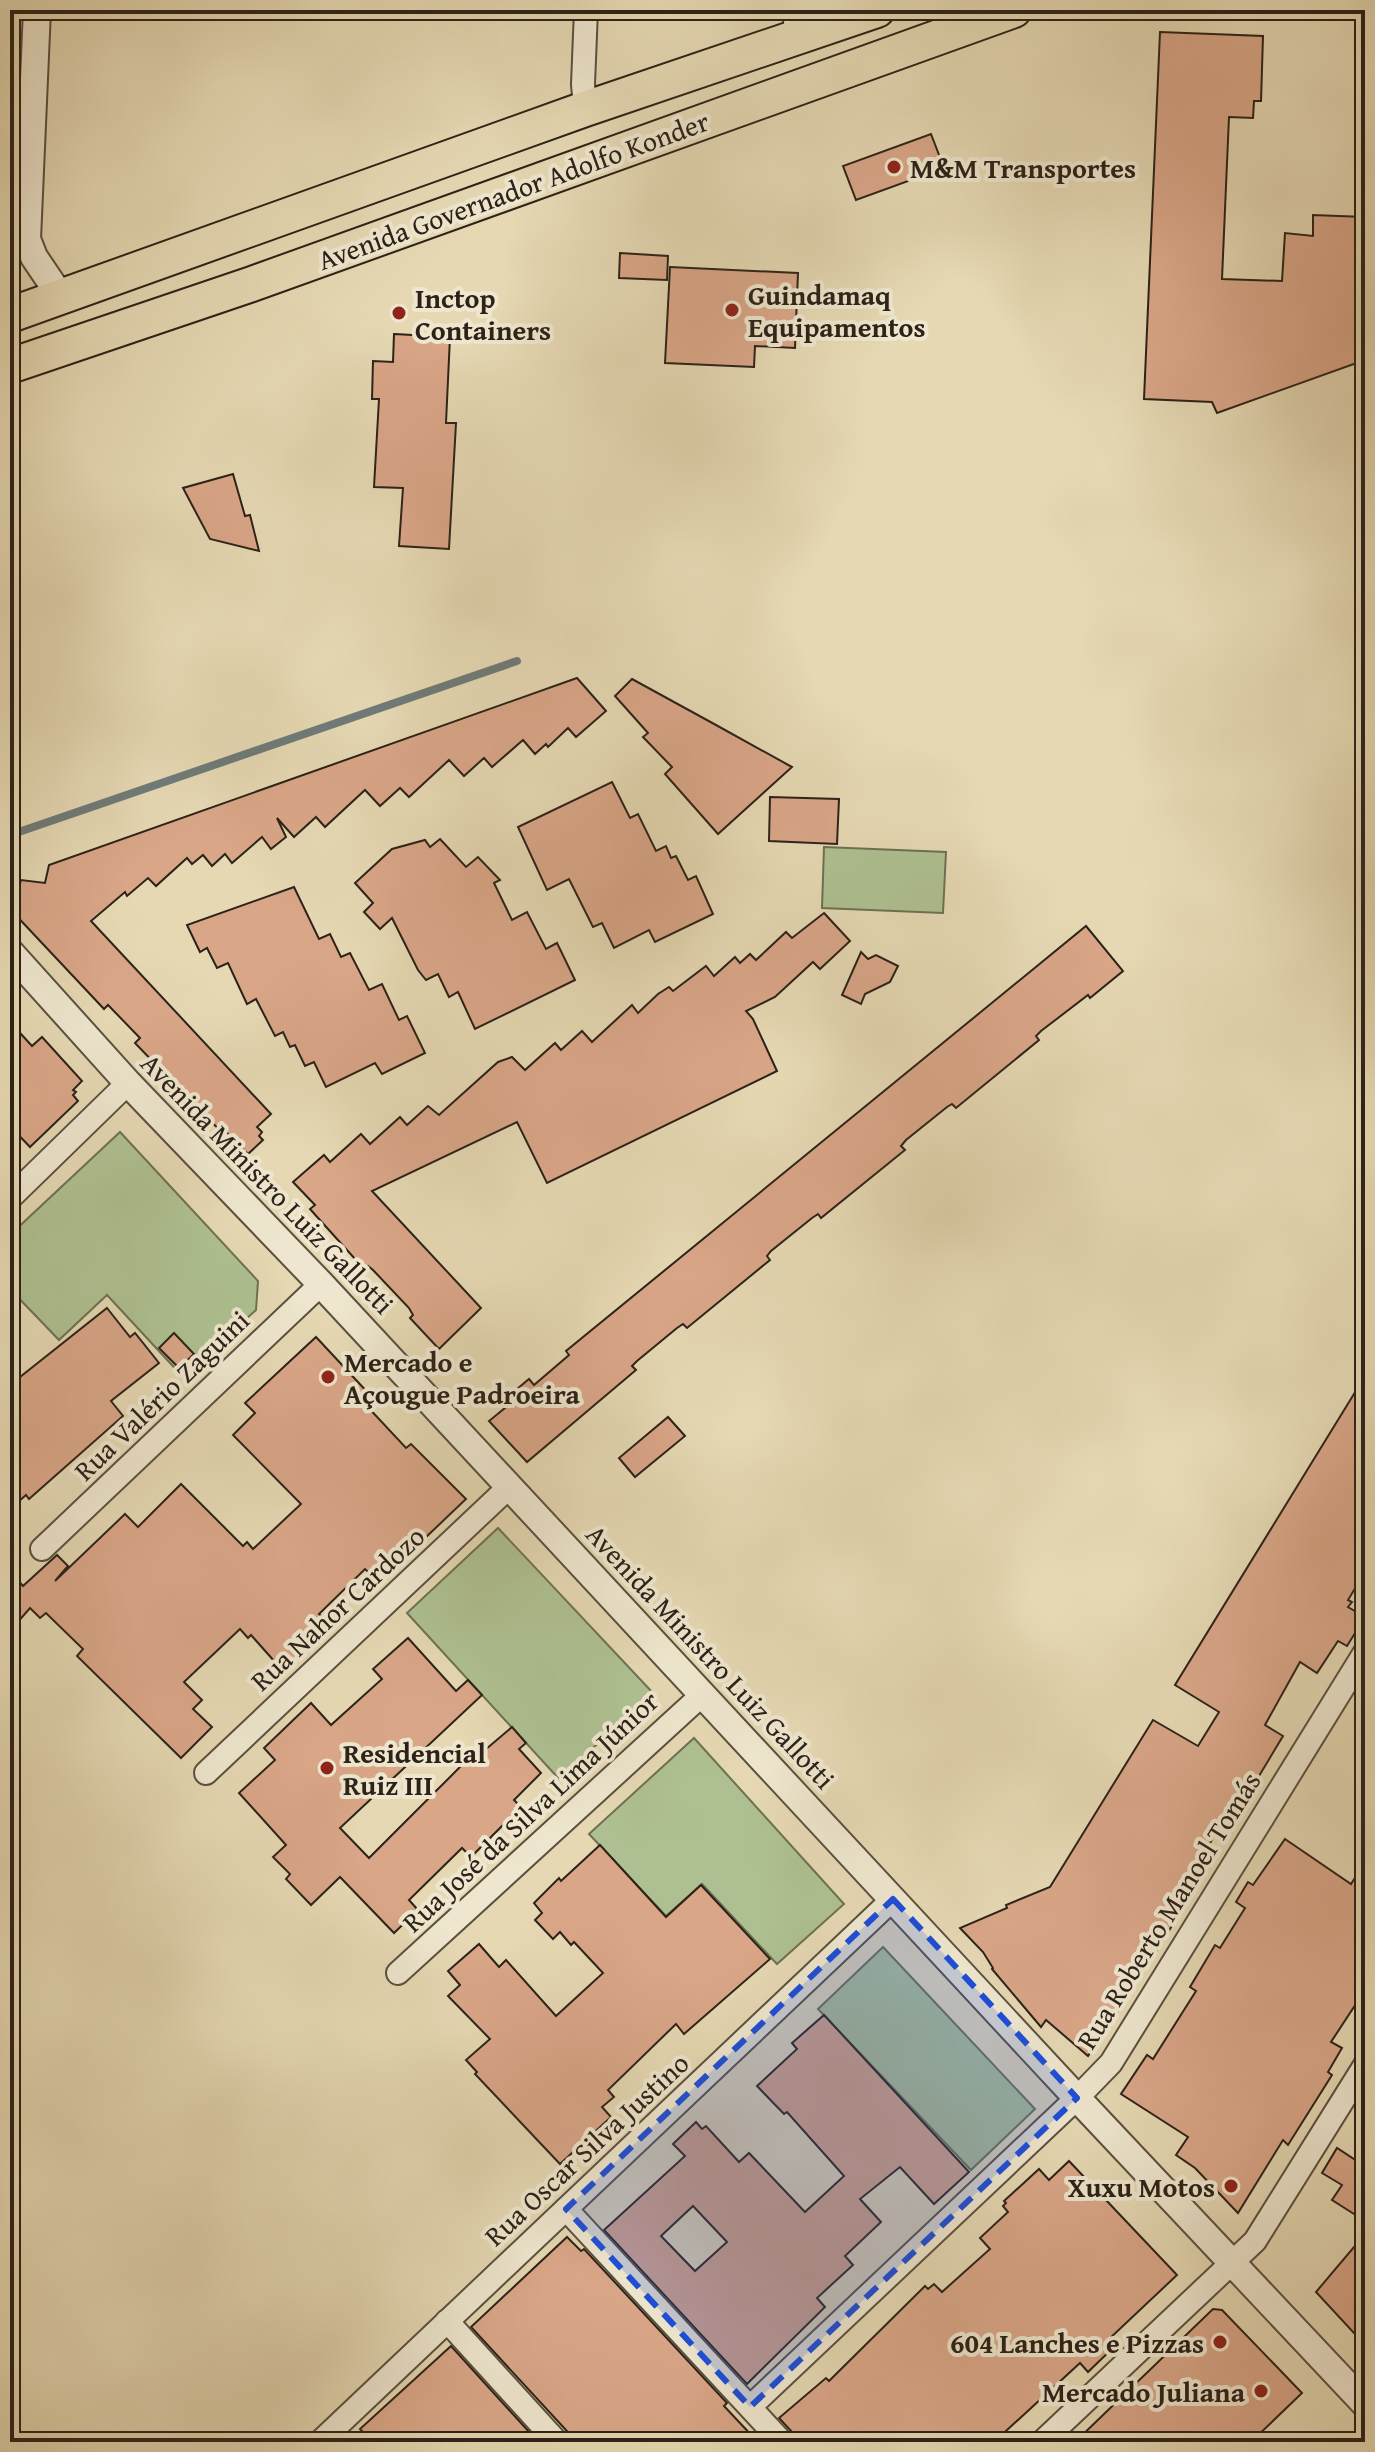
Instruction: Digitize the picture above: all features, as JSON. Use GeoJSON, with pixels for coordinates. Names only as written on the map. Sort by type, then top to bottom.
{"type":"FeatureCollection","features":[{"type":"Feature","properties":{"kind":"main road","name":"Avenida Governador Adolfo Konder"},"geometry":{"type":"LineString","coordinates":[[10,315],[585,109],[795,25],[877,10]]}},
{"type":"Feature","properties":{"kind":"main road","name":"Avenida Governador Adolfo Konder"},"geometry":{"type":"LineString","coordinates":[[10,366],[380,239],[1014,10]]}},
{"type":"Feature","properties":{"kind":"street"},"geometry":{"type":"LineString","coordinates":[[37,10],[27,239],[34,257],[61,297]]}},
{"type":"Feature","properties":{"kind":"street"},"geometry":{"type":"LineString","coordinates":[[585,109],[586,10]]}},
{"type":"Feature","properties":{"kind":"street","name":"Avenida Ministro Luiz Gallotti"},"geometry":{"type":"LineString","coordinates":[[10,952],[128,1083],[321,1284],[1365,2404]]}},
{"type":"Feature","properties":{"kind":"street"},"geometry":{"type":"LineString","coordinates":[[10,1198],[128,1083]]}},
{"type":"Feature","properties":{"kind":"street","name":"Rua Valério Zaguini"},"geometry":{"type":"LineString","coordinates":[[42,1549],[321,1284]]}},
{"type":"Feature","properties":{"kind":"street","name":"Rua Nahor Cardozo"},"geometry":{"type":"LineString","coordinates":[[206,1773],[509,1487]]}},
{"type":"Feature","properties":{"kind":"street","name":"Rua Roberto Manoel Tomás"},"geometry":{"type":"LineString","coordinates":[[750,2407],[1111,2063],[1365,1652]]}},
{"type":"Feature","properties":{"kind":"street","name":"Rua José da Silva Lima Júnior"},"geometry":{"type":"LineString","coordinates":[[398,1973],[703,1694]]}},
{"type":"Feature","properties":{"kind":"street","name":"Rua Oscar Silva Justino"},"geometry":{"type":"LineString","coordinates":[[320,2442],[893,1899]]}},
{"type":"Feature","properties":{"kind":"street"},"geometry":{"type":"LineString","coordinates":[[1042,2442],[1255,2241],[1365,2065]]}},
{"type":"Feature","properties":{"kind":"street"},"geometry":{"type":"LineString","coordinates":[[566,2209],[782,2442]]}},
{"type":"Feature","properties":{"kind":"street"},"geometry":{"type":"LineString","coordinates":[[447,2321],[555,2441]]}},
{"type":"Feature","properties":{"kind":"highlighted area"},"geometry":{"type":"Polygon","coordinates":[[[893,1899],[1077,2098],[750,2407],[566,2209],[893,1899]]]}},
{"type":"Feature","properties":{"kind":"green space"},"geometry":{"type":"Polygon","coordinates":[[[824,847],[946,852],[943,913],[822,908],[824,847]]]}},
{"type":"Feature","properties":{"kind":"green space"},"geometry":{"type":"Polygon","coordinates":[[[120,1132],[258,1281],[256,1310],[183,1377],[107,1295],[59,1340],[10,1289],[10,1235],[120,1132]]]}},
{"type":"Feature","properties":{"kind":"green space"},"geometry":{"type":"Polygon","coordinates":[[[498,1528],[653,1693],[559,1779],[407,1613],[498,1528]]]}},
{"type":"Feature","properties":{"kind":"green space"},"geometry":{"type":"Polygon","coordinates":[[[694,1738],[844,1904],[777,1964],[702,1884],[666,1916],[589,1834],[694,1738]]]}},
{"type":"Feature","properties":{"kind":"green space"},"geometry":{"type":"Polygon","coordinates":[[[883,1947],[1035,2109],[971,2170],[818,2009],[883,1947]]]}},
{"type":"Feature","properties":{"kind":"building"},"geometry":{"type":"Polygon","coordinates":[[[1160,32],[1263,36],[1261,101],[1254,101],[1253,118],[1229,117],[1222,279],[1282,281],[1285,233],[1313,236],[1313,215],[1365,217],[1365,360],[1217,413],[1212,402],[1144,399],[1160,32]]]}},
{"type":"Feature","properties":{"kind":"building","name":"M&M Transportes"},"geometry":{"type":"Polygon","coordinates":[[[931,134],[944,168],[856,200],[843,166],[931,134]]]}},
{"type":"Feature","properties":{"kind":"building"},"geometry":{"type":"Polygon","coordinates":[[[620,253],[668,256],[667,280],[619,278],[620,253]]]}},
{"type":"Feature","properties":{"kind":"building","name":"Guindamaq Equipamentos"},"geometry":{"type":"Polygon","coordinates":[[[670,267],[798,273],[795,348],[755,346],[754,367],[665,363],[670,267]]]}},
{"type":"Feature","properties":{"kind":"building"},"geometry":{"type":"Polygon","coordinates":[[[394,334],[450,337],[446,423],[456,423],[449,549],[399,546],[403,488],[374,487],[379,399],[372,399],[373,361],[393,362],[394,334]]]}},
{"type":"Feature","properties":{"kind":"building"},"geometry":{"type":"Polygon","coordinates":[[[233,474],[245,516],[250,515],[259,551],[210,539],[183,488],[233,474]]]}},
{"type":"Feature","properties":{"kind":"building"},"geometry":{"type":"Polygon","coordinates":[[[577,678],[606,711],[576,737],[568,728],[548,747],[546,744],[535,754],[523,740],[492,767],[484,758],[464,776],[449,760],[409,797],[400,788],[380,806],[365,790],[325,827],[316,817],[294,837],[277,818],[286,837],[271,849],[262,837],[232,863],[225,854],[212,866],[203,855],[192,864],[187,858],[156,886],[148,878],[127,896],[125,892],[91,921],[271,1114],[257,1127],[262,1132],[259,1136],[263,1140],[248,1154],[207,1118],[135,1043],[140,1038],[108,1005],[104,1009],[10,909],[10,892],[17,894],[21,880],[45,883],[49,865],[577,678]]]}},
{"type":"Feature","properties":{"kind":"building"},"geometry":{"type":"Polygon","coordinates":[[[632,679],[792,767],[718,834],[665,774],[672,767],[643,737],[648,733],[615,696],[632,679]]]}},
{"type":"Feature","properties":{"kind":"building"},"geometry":{"type":"Polygon","coordinates":[[[612,782],[630,818],[638,814],[656,851],[666,846],[671,858],[676,856],[688,880],[696,876],[713,914],[655,942],[649,930],[614,948],[602,923],[593,927],[569,879],[547,890],[518,827],[612,782]]]}},
{"type":"Feature","properties":{"kind":"building"},"geometry":{"type":"Polygon","coordinates":[[[770,797],[839,799],[837,844],[769,841],[770,797]]]}},
{"type":"Feature","properties":{"kind":"building"},"geometry":{"type":"Polygon","coordinates":[[[440,839],[466,867],[478,857],[500,880],[494,883],[512,920],[527,912],[546,949],[557,943],[575,980],[475,1029],[458,992],[449,997],[438,974],[426,980],[392,918],[380,929],[364,912],[373,903],[355,883],[392,849],[425,840],[430,847],[440,839]]]}},
{"type":"Feature","properties":{"kind":"building"},"geometry":{"type":"Polygon","coordinates":[[[294,887],[319,939],[330,934],[341,957],[350,953],[369,990],[382,984],[399,1020],[407,1016],[425,1053],[382,1074],[375,1063],[326,1087],[314,1062],[305,1066],[295,1045],[290,1047],[283,1032],[275,1036],[256,999],[247,1004],[228,963],[217,968],[207,948],[200,952],[187,925],[294,887]]]}},
{"type":"Feature","properties":{"kind":"building"},"geometry":{"type":"Polygon","coordinates":[[[824,913],[850,941],[820,969],[813,962],[775,997],[746,1011],[753,1019],[777,1071],[547,1183],[517,1122],[372,1191],[481,1308],[439,1349],[410,1318],[413,1315],[409,1308],[373,1270],[368,1266],[364,1269],[310,1209],[315,1205],[293,1182],[324,1155],[330,1162],[361,1134],[370,1144],[400,1117],[407,1125],[428,1106],[439,1115],[498,1062],[512,1057],[525,1070],[555,1043],[561,1050],[582,1031],[592,1042],[632,1005],[638,1013],[658,994],[669,987],[673,991],[706,966],[714,976],[735,957],[740,963],[750,954],[756,960],[786,932],[792,938],[824,913]]]}},
{"type":"Feature","properties":{"kind":"building"},"geometry":{"type":"Polygon","coordinates":[[[1086,926],[1123,971],[1041,1031],[1036,1036],[1039,1040],[956,1108],[952,1104],[947,1107],[906,1140],[901,1146],[905,1150],[821,1218],[818,1214],[771,1251],[767,1256],[770,1260],[687,1328],[683,1324],[677,1328],[632,1366],[636,1370],[527,1462],[489,1421],[516,1399],[511,1394],[529,1379],[534,1385],[569,1355],[566,1351],[1086,926]]]}},
{"type":"Feature","properties":{"kind":"building"},"geometry":{"type":"Polygon","coordinates":[[[861,952],[868,959],[876,955],[898,966],[890,982],[865,994],[861,1004],[842,995],[861,952]]]}},
{"type":"Feature","properties":{"kind":"building"},"geometry":{"type":"Polygon","coordinates":[[[10,1022],[32,1046],[42,1037],[82,1081],[73,1090],[78,1101],[30,1147],[10,1126],[10,1022]]]}},
{"type":"Feature","properties":{"kind":"building"},"geometry":{"type":"Polygon","coordinates":[[[107,1308],[130,1337],[135,1333],[159,1363],[111,1401],[123,1416],[29,1499],[26,1495],[10,1509],[10,1385],[107,1308]]]}},
{"type":"Feature","properties":{"kind":"building"},"geometry":{"type":"Polygon","coordinates":[[[174,1333],[194,1354],[179,1368],[159,1348],[174,1333]]]}},
{"type":"Feature","properties":{"kind":"building"},"geometry":{"type":"Polygon","coordinates":[[[316,1337],[371,1396],[364,1403],[406,1448],[411,1444],[466,1499],[376,1579],[365,1569],[319,1614],[332,1628],[283,1671],[251,1635],[248,1638],[240,1629],[184,1682],[202,1700],[193,1709],[212,1727],[181,1758],[77,1656],[83,1649],[46,1613],[40,1618],[30,1608],[10,1631],[10,1571],[23,1586],[57,1555],[68,1566],[55,1581],[125,1514],[138,1527],[181,1484],[243,1546],[247,1542],[253,1549],[301,1504],[233,1435],[255,1413],[245,1403],[316,1337]]]}},
{"type":"Feature","properties":{"kind":"building"},"geometry":{"type":"Polygon","coordinates":[[[1365,1376],[1365,1572],[1348,1600],[1352,1602],[1348,1607],[1365,1617],[1347,1646],[1338,1641],[1317,1673],[1300,1662],[1265,1725],[1283,1736],[1256,1781],[1260,1783],[1226,1837],[1217,1831],[1178,1899],[1186,1903],[1154,1955],[1150,1953],[1126,1988],[1129,1990],[1128,1996],[1088,2056],[1046,2020],[1041,2027],[992,1969],[983,1952],[960,1928],[1050,1887],[1153,1720],[1198,1746],[1219,1712],[1175,1685],[1365,1376]]]}},
{"type":"Feature","properties":{"kind":"building"},"geometry":{"type":"Polygon","coordinates":[[[668,1417],[685,1436],[635,1477],[619,1458],[668,1417]]]}},
{"type":"Feature","properties":{"kind":"building"},"geometry":{"type":"Polygon","coordinates":[[[408,1638],[456,1691],[468,1680],[482,1695],[340,1828],[369,1858],[481,1746],[485,1750],[512,1727],[526,1743],[519,1749],[541,1773],[514,1800],[521,1807],[471,1857],[462,1848],[409,1900],[418,1910],[394,1933],[340,1877],[311,1905],[286,1879],[290,1874],[273,1857],[286,1845],[239,1793],[275,1760],[264,1748],[311,1703],[331,1725],[382,1679],[373,1669],[408,1638]]]}},
{"type":"Feature","properties":{"kind":"building"},"geometry":{"type":"Polygon","coordinates":[[[1285,1839],[1351,1884],[1365,1862],[1365,1990],[1331,2042],[1342,2048],[1328,2072],[1332,2075],[1288,2145],[1283,2140],[1238,2213],[1195,2168],[1176,2155],[1188,2137],[1121,2094],[1147,2055],[1153,2059],[1196,1991],[1190,1987],[1215,1945],[1220,1948],[1245,1908],[1236,1902],[1248,1882],[1253,1885],[1285,1839]]]}},
{"type":"Feature","properties":{"kind":"building"},"geometry":{"type":"Polygon","coordinates":[[[600,1845],[666,1917],[701,1885],[770,1959],[684,2034],[676,2024],[608,2090],[614,2097],[602,2107],[611,2117],[560,2164],[475,2074],[477,2072],[466,2060],[490,2039],[448,1996],[460,1985],[448,1971],[479,1944],[499,1967],[506,1960],[556,2016],[603,1973],[574,1942],[571,1945],[560,1932],[553,1939],[535,1920],[542,1913],[534,1903],[600,1845]]]}},
{"type":"Feature","properties":{"kind":"building"},"geometry":{"type":"Polygon","coordinates":[[[824,2015],[969,2172],[934,2204],[900,2167],[860,2199],[881,2222],[845,2256],[853,2265],[817,2298],[825,2307],[747,2384],[604,2230],[685,2156],[673,2144],[696,2122],[702,2129],[706,2126],[739,2162],[749,2153],[805,2212],[844,2176],[787,2112],[784,2114],[757,2086],[797,2049],[792,2043],[824,2015]],[[693,2206],[661,2236],[695,2271],[727,2242],[693,2206]]]}},
{"type":"Feature","properties":{"kind":"building"},"geometry":{"type":"Polygon","coordinates":[[[1365,2147],[1365,2221],[1332,2200],[1342,2185],[1322,2173],[1337,2148],[1357,2161],[1365,2147]]]}},
{"type":"Feature","properties":{"kind":"building"},"geometry":{"type":"Polygon","coordinates":[[[1069,2161],[1177,2275],[1108,2340],[1114,2347],[1088,2372],[1080,2363],[994,2442],[796,2442],[793,2433],[779,2418],[826,2378],[829,2381],[925,2286],[928,2289],[934,2284],[942,2292],[990,2249],[980,2238],[1008,2212],[1003,2206],[1004,2201],[1039,2169],[1049,2180],[1069,2161]]]}},
{"type":"Feature","properties":{"kind":"building"},"geometry":{"type":"Polygon","coordinates":[[[1365,2234],[1365,2345],[1316,2292],[1365,2234]]]}},
{"type":"Feature","properties":{"kind":"building"},"geometry":{"type":"Polygon","coordinates":[[[567,2237],[581,2251],[584,2249],[727,2403],[724,2406],[755,2439],[758,2436],[763,2442],[577,2442],[471,2327],[567,2237]]]}},
{"type":"Feature","properties":{"kind":"building"},"geometry":{"type":"Polygon","coordinates":[[[1213,2309],[1222,2310],[1302,2393],[1251,2442],[1075,2442],[1213,2309]]]}},
{"type":"Feature","properties":{"kind":"building"},"geometry":{"type":"Polygon","coordinates":[[[451,2346],[531,2434],[523,2442],[372,2442],[360,2429],[451,2346]]]}},
{"type":"Feature","properties":{"kind":"waterway"},"geometry":{"type":"LineString","coordinates":[[10,835],[517,661]]}},
{"type":"Feature","properties":{"kind":"place","name":"M&M Transportes"},"geometry":{"type":"Point","coordinates":[894,167]}},
{"type":"Feature","properties":{"kind":"place","name":"Guindamaq Equipamentos"},"geometry":{"type":"Point","coordinates":[732,310]}},
{"type":"Feature","properties":{"kind":"place","name":"Inctop Containers"},"geometry":{"type":"Point","coordinates":[399,313]}},
{"type":"Feature","properties":{"kind":"place","name":"Mercado e Açougue Padroeira"},"geometry":{"type":"Point","coordinates":[328,1377]}},
{"type":"Feature","properties":{"kind":"place","name":"Residencial Ruiz III"},"geometry":{"type":"Point","coordinates":[327,1768]}},
{"type":"Feature","properties":{"kind":"place","name":"Xuxu Motos"},"geometry":{"type":"Point","coordinates":[1231,2186]}},
{"type":"Feature","properties":{"kind":"place","name":"604 Lanches e Pizzas"},"geometry":{"type":"Point","coordinates":[1220,2342]}},
{"type":"Feature","properties":{"kind":"place","name":"Mercado Juliana"},"geometry":{"type":"Point","coordinates":[1261,2391]}}]}
